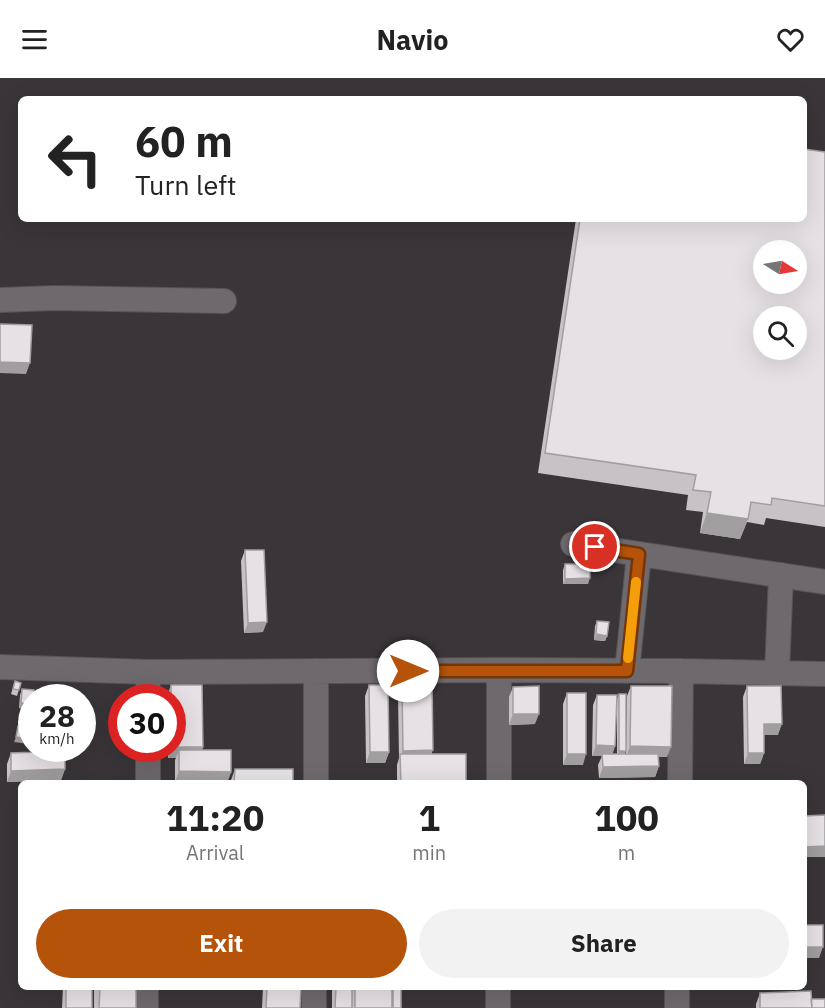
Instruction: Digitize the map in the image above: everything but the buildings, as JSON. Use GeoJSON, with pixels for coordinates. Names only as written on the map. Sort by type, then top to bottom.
{"type":"FeatureCollection","features":[{"type":"Feature","properties":{"kind":"street"},"geometry":{"type":"LineString","coordinates":[[0,300],[54,298],[224,300]]}},
{"type":"Feature","properties":{"kind":"street"},"geometry":{"type":"LineString","coordinates":[[573,544],[825,582]]}},
{"type":"Feature","properties":{"kind":"street"},"geometry":{"type":"LineString","coordinates":[[627,671],[639,554]]}},
{"type":"Feature","properties":{"kind":"street"},"geometry":{"type":"LineString","coordinates":[[777,673],[781,575]]}},
{"type":"Feature","properties":{"kind":"street"},"geometry":{"type":"LineString","coordinates":[[0,667],[148,672],[499,670],[825,674]]}},
{"type":"Feature","properties":{"kind":"street"},"geometry":{"type":"LineString","coordinates":[[499,670],[499,780]]}},
{"type":"Feature","properties":{"kind":"street"},"geometry":{"type":"LineString","coordinates":[[316,671],[316,780]]}},
{"type":"Feature","properties":{"kind":"street"},"geometry":{"type":"LineString","coordinates":[[680,780],[681,671]]}},
{"type":"Feature","properties":{"kind":"street"},"geometry":{"type":"LineString","coordinates":[[148,672],[148,684]]}},
{"type":"Feature","properties":{"kind":"street"},"geometry":{"type":"LineString","coordinates":[[148,762],[148,780]]}},
{"type":"Feature","properties":{"kind":"street"},"geometry":{"type":"LineString","coordinates":[[146,990],[146,1008]]}},
{"type":"Feature","properties":{"kind":"street"},"geometry":{"type":"LineString","coordinates":[[314,990],[314,1008]]}},
{"type":"Feature","properties":{"kind":"street"},"geometry":{"type":"LineString","coordinates":[[498,990],[498,1008]]}},
{"type":"Feature","properties":{"kind":"street"},"geometry":{"type":"LineString","coordinates":[[677,990],[677,1008]]}},
{"type":"Feature","properties":{"kind":"slow traffic"},"geometry":{"type":"LineString","coordinates":[[628,658],[636,582]]}},
{"type":"Feature","properties":{"kind":"route"},"geometry":{"type":"LineString","coordinates":[[408,671],[627,671],[639,554],[595,547]]}}]}
